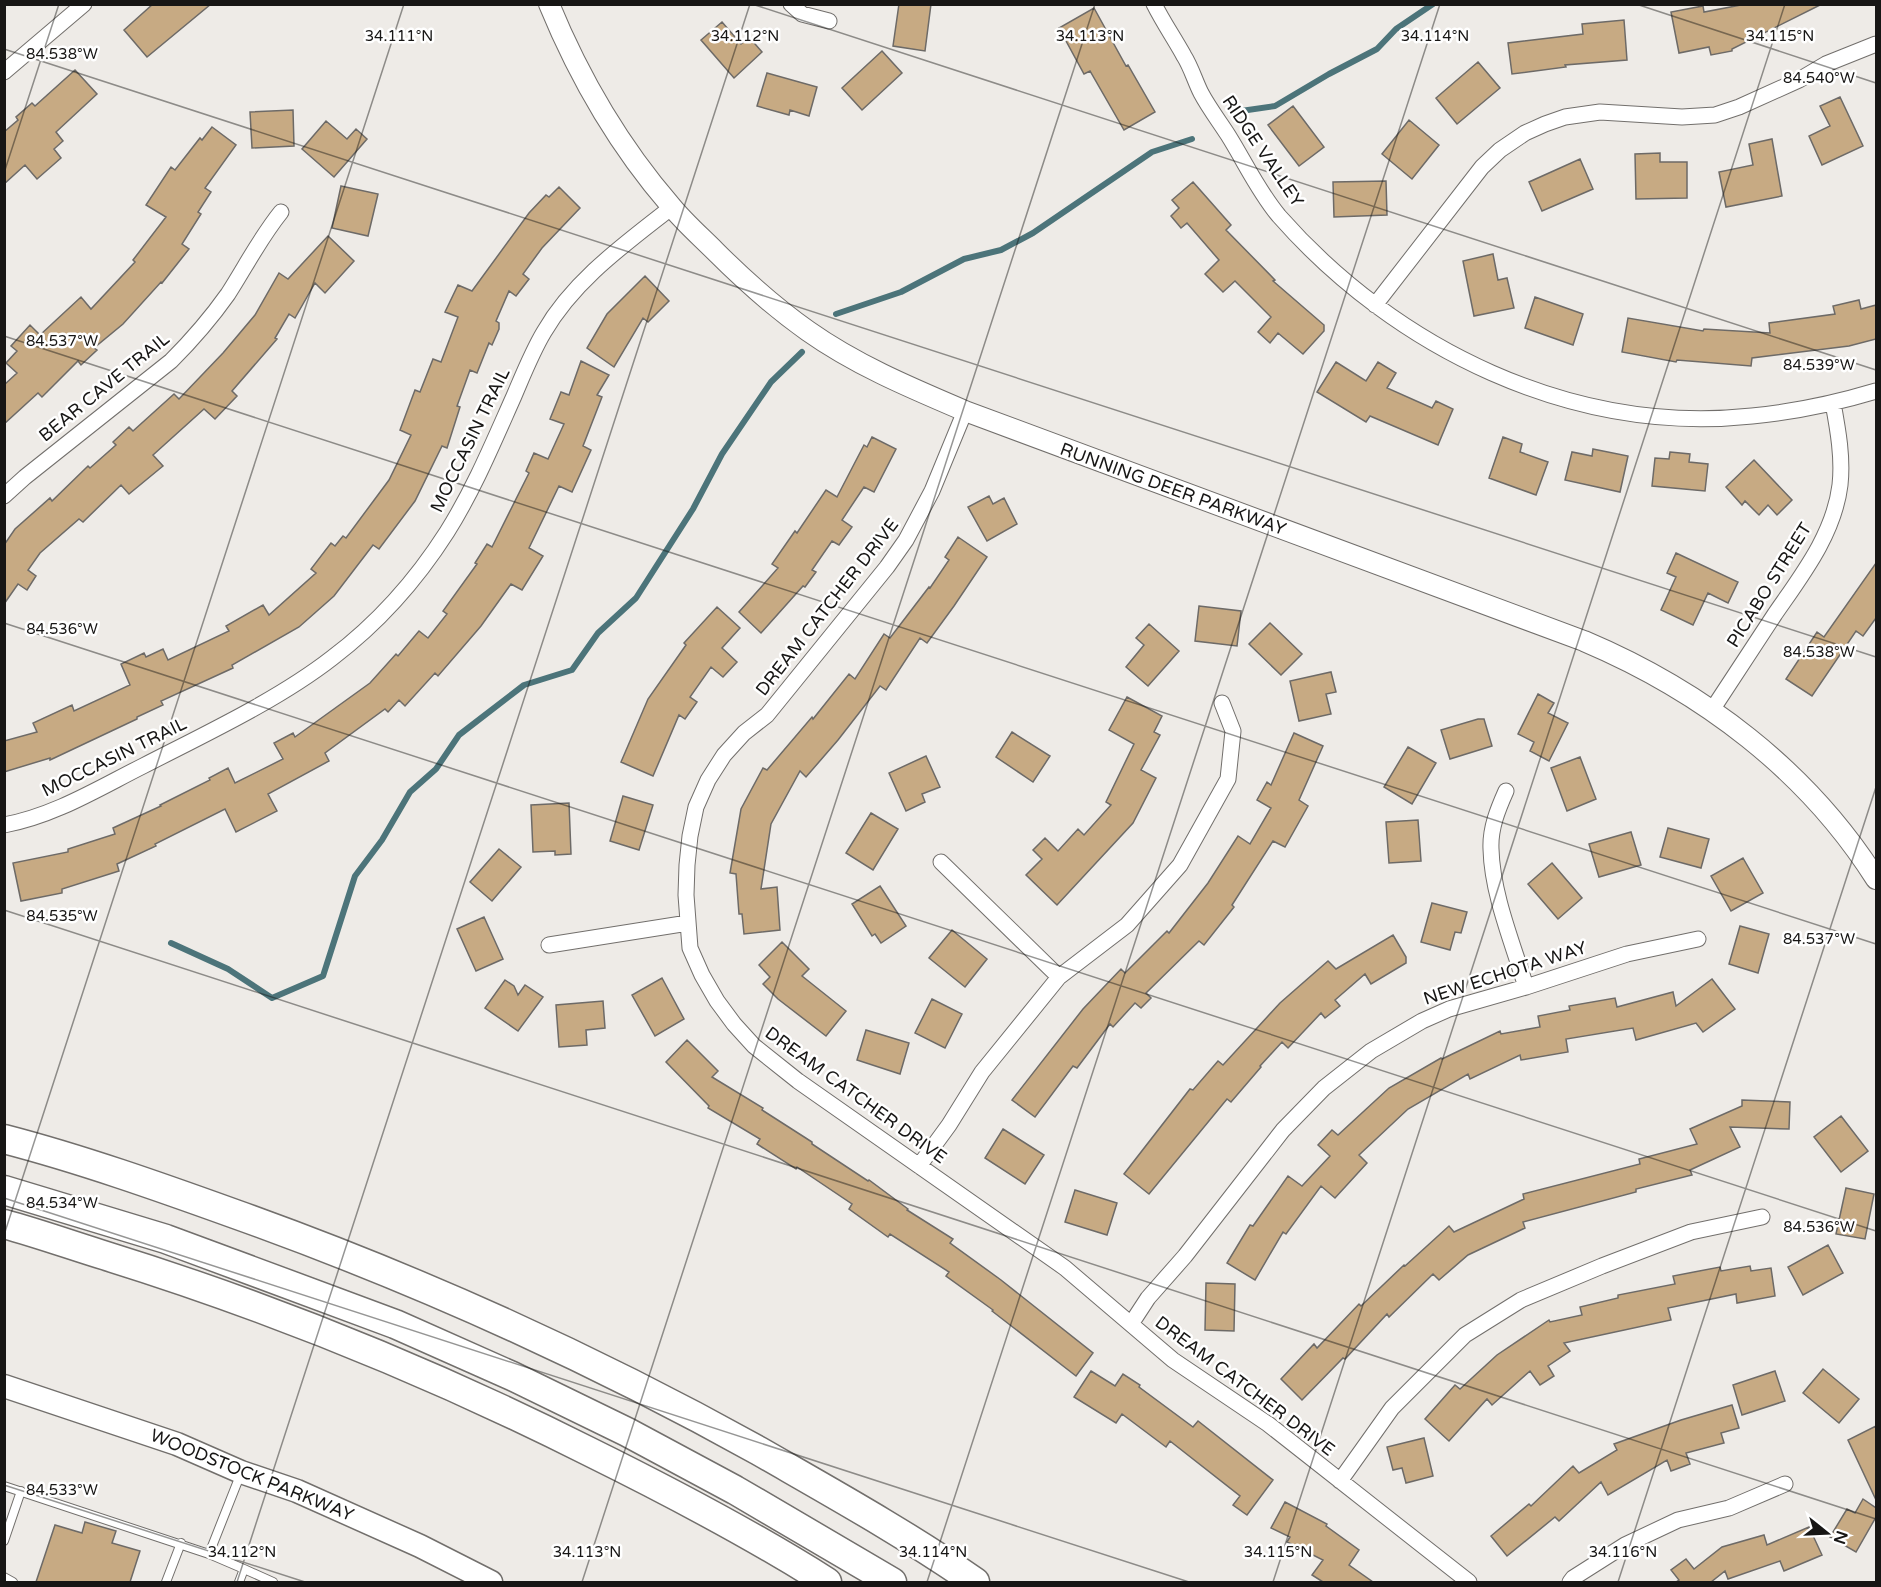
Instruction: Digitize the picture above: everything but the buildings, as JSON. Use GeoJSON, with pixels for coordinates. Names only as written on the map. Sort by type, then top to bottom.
{"type":"FeatureCollection","features":[{"type":"Feature","properties":{"kind":"highway"},"geometry":{"type":"LineString","coordinates":[[4,1139],[165,1189],[330,1248],[448,1297],[567,1351],[702,1420],[834,1494],[975,1582]]}},
{"type":"Feature","properties":{"kind":"highway"},"geometry":{"type":"LineString","coordinates":[[4,1190],[166,1239],[406,1328],[627,1432],[735,1490],[892,1582]]}},
{"type":"Feature","properties":{"kind":"highway"},"geometry":{"type":"LineString","coordinates":[[4,1224],[257,1306],[406,1365],[523,1418],[638,1476],[827,1582]]}},
{"type":"Feature","properties":{"kind":"main road","name":"WOODSTOCK PARKWAY"},"geometry":{"type":"LineString","coordinates":[[4,1386],[177,1444],[242,1472],[297,1491],[420,1546],[482,1580]]}},
{"type":"Feature","properties":{"kind":"street"},"geometry":{"type":"LineString","coordinates":[[4,72],[84,4]]}},
{"type":"Feature","properties":{"kind":"street","name":"RUNNING DEER PARKWAY"},"geometry":{"type":"LineString","coordinates":[[549,4],[590,90],[637,163],[672,207],[761,295],[830,346],[884,375],[965,411],[1584,641],[1662,678],[1712,710],[1768,754],[1814,798],[1848,839],[1876,879]]}},
{"type":"Feature","properties":{"kind":"street"},"geometry":{"type":"LineString","coordinates":[[791,4],[802,14],[829,21]]}},
{"type":"Feature","properties":{"kind":"street","name":"RIDGE VALLEY"},"geometry":{"type":"LineString","coordinates":[[1154,4],[1185,57],[1214,115],[1278,214],[1337,275],[1375,305],[1463,361],[1543,393],[1607,408],[1661,416],[1724,418],[1769,414],[1833,403],[1876,391]]}},
{"type":"Feature","properties":{"kind":"street"},"geometry":{"type":"LineString","coordinates":[[1375,305],[1482,167],[1500,150],[1525,133],[1566,117],[1600,112],[1682,117],[1715,115],[1739,107],[1799,80],[1826,64],[1876,44]]}},
{"type":"Feature","properties":{"kind":"street","name":"MOCCASIN TRAIL"},"geometry":{"type":"LineString","coordinates":[[4,825],[29,819],[81,798],[242,714],[304,678],[356,639],[399,594],[446,534],[476,482],[528,363],[558,311],[590,274],[672,207]]}},
{"type":"Feature","properties":{"kind":"street","name":"BEAR CAVE TRAIL"},"geometry":{"type":"LineString","coordinates":[[4,496],[171,361],[191,340],[228,293],[262,236],[281,212]]}},
{"type":"Feature","properties":{"kind":"street","name":"PICABO STREET"},"geometry":{"type":"LineString","coordinates":[[1712,710],[1803,573],[1826,534],[1836,504],[1840,475],[1838,427],[1833,403]]}},
{"type":"Feature","properties":{"kind":"street","name":"DREAM CATCHER DRIVE"},"geometry":{"type":"LineString","coordinates":[[965,411],[932,491],[906,540],[887,567],[767,715],[724,755],[708,780],[696,807],[690,836],[686,895],[690,948],[717,1000],[754,1046],[798,1081],[1065,1268],[1173,1360],[1268,1424],[1469,1582]]}},
{"type":"Feature","properties":{"kind":"street"},"geometry":{"type":"LineString","coordinates":[[919,1166],[949,1125],[982,1072],[1059,977],[1127,925],[1180,865],[1228,779],[1233,731],[1222,703]]}},
{"type":"Feature","properties":{"kind":"street"},"geometry":{"type":"LineString","coordinates":[[1506,791],[1495,818],[1491,848],[1497,891],[1526,987]]}},
{"type":"Feature","properties":{"kind":"street"},"geometry":{"type":"LineString","coordinates":[[941,862],[1059,977]]}},
{"type":"Feature","properties":{"kind":"street"},"geometry":{"type":"LineString","coordinates":[[549,945],[688,923]]}},
{"type":"Feature","properties":{"kind":"street","name":"NEW ECHOTA WAY"},"geometry":{"type":"LineString","coordinates":[[1131,1324],[1148,1298],[1185,1256],[1283,1130],[1324,1088],[1371,1051],[1422,1021],[1449,1009],[1627,954],[1698,939]]}},
{"type":"Feature","properties":{"kind":"street"},"geometry":{"type":"LineString","coordinates":[[1340,1481],[1392,1408],[1465,1335],[1474,1329],[1521,1300],[1602,1266],[1691,1232],[1762,1216]]}},
{"type":"Feature","properties":{"kind":"street"},"geometry":{"type":"LineString","coordinates":[[1570,1582],[1625,1545],[1678,1520],[1729,1508],[1785,1484]]}},
{"type":"Feature","properties":{"kind":"lane"},"geometry":{"type":"LineString","coordinates":[[209,1554],[242,1472]]}},
{"type":"Feature","properties":{"kind":"lane"},"geometry":{"type":"LineString","coordinates":[[4,1486],[181,1543],[273,1582]]}},
{"type":"Feature","properties":{"kind":"lane"},"geometry":{"type":"LineString","coordinates":[[4,1541],[21,1491]]}},
{"type":"Feature","properties":{"kind":"lane"},"geometry":{"type":"LineString","coordinates":[[166,1582],[181,1543]]}},
{"type":"Feature","properties":{"kind":"lane"},"geometry":{"type":"LineString","coordinates":[[239,1582],[244,1569]]}},
{"type":"Feature","properties":{"kind":"lane"},"geometry":{"type":"LineString","coordinates":[[4,1577],[13,1582]]}},
{"type":"Feature","properties":{"kind":"waterway"},"geometry":{"type":"LineString","coordinates":[[1234,112],[1275,106],[1377,49],[1396,29],[1433,4]]}},
{"type":"Feature","properties":{"kind":"waterway"},"geometry":{"type":"LineString","coordinates":[[836,314],[901,292],[964,259],[1001,250],[1033,233],[1152,152],[1192,139]]}},
{"type":"Feature","properties":{"kind":"waterway"},"geometry":{"type":"LineString","coordinates":[[171,943],[228,969],[272,998],[323,976],[355,876],[382,840],[410,792],[436,769],[459,735],[524,685],[572,670],[598,633],[636,598],[693,509],[722,454],[771,382],[802,352]]}}]}
